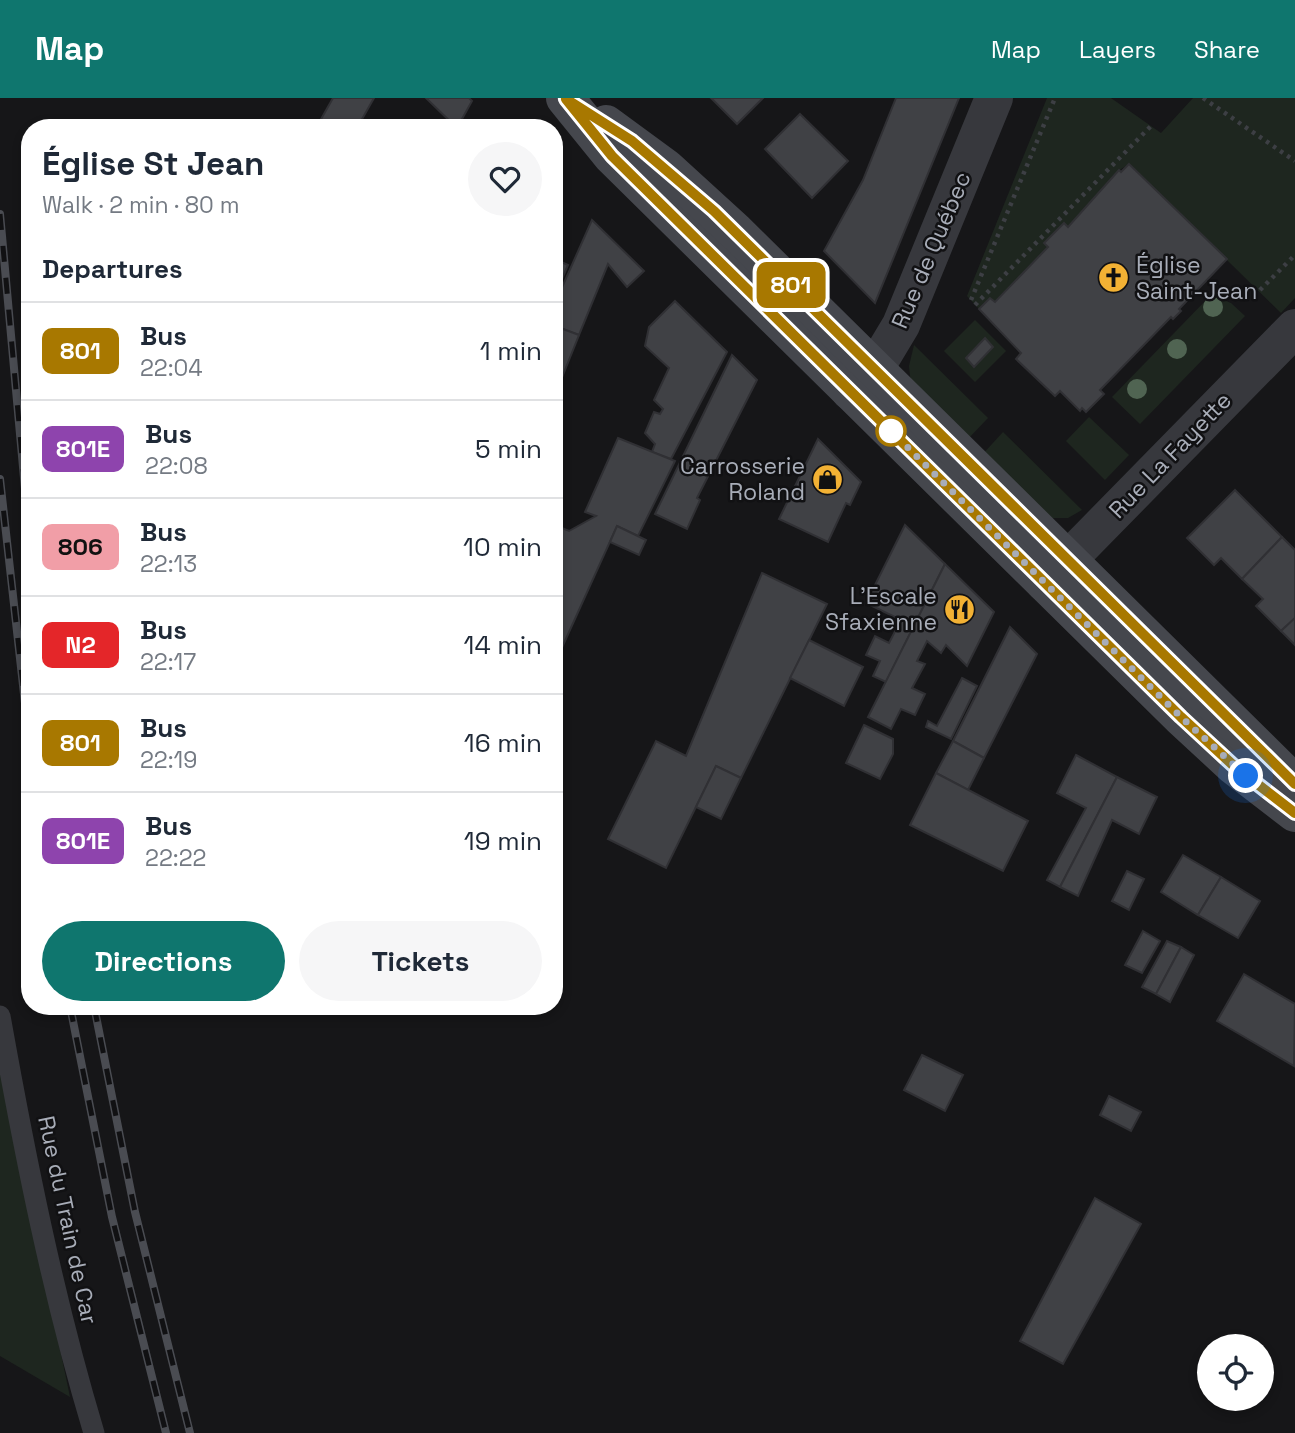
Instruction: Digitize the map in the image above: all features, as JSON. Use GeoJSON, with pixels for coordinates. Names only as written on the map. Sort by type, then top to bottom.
{"type":"FeatureCollection","features":[{"type":"Feature","properties":{"kind":"main road"},"geometry":{"type":"LineString","coordinates":[[565,98],[612,156],[862,379],[1057,571],[1295,784]]}},
{"type":"Feature","properties":{"kind":"main road"},"geometry":{"type":"LineString","coordinates":[[1057,571],[1218,752],[1295,813]]}},
{"type":"Feature","properties":{"kind":"street","name":"Rue de Québec"},"geometry":{"type":"LineString","coordinates":[[862,379],[901,325],[993,98]]}},
{"type":"Feature","properties":{"kind":"street","name":"Rue La Fayette"},"geometry":{"type":"LineString","coordinates":[[1057,571],[1295,328]]}},
{"type":"Feature","properties":{"kind":"lane","name":"Rue du Train de Car"},"geometry":{"type":"LineString","coordinates":[[0,1016],[17,1111],[63,1323],[94,1433]]}},
{"type":"Feature","properties":{"kind":"path"},"geometry":{"type":"LineString","coordinates":[[971,300],[1055,98]]}},
{"type":"Feature","properties":{"kind":"path"},"geometry":{"type":"LineString","coordinates":[[1203,98],[1295,161]]}},
{"type":"Feature","properties":{"kind":"path"},"geometry":{"type":"LineString","coordinates":[[975,305],[1151,126]]}},
{"type":"Feature","properties":{"kind":"path"},"geometry":{"type":"LineString","coordinates":[[1260,290],[1295,255]]}},
{"type":"Feature","properties":{"kind":"shaded area"},"geometry":{"type":"Polygon","coordinates":[[[1047,98],[1111,98],[1161,133],[1193,98],[1295,98],[1295,298],[1281,313],[1129,164],[1118,171],[1068,227],[1064,223],[1048,247],[995,302],[990,298],[979,309],[967,296],[1047,98]]]}},
{"type":"Feature","properties":{"kind":"shaded area"},"geometry":{"type":"Polygon","coordinates":[[[1211,295],[1231,303],[1245,316],[1140,424],[1112,397],[1211,295]]]}},
{"type":"Feature","properties":{"kind":"shaded area"},"geometry":{"type":"Polygon","coordinates":[[[975,320],[1006,351],[975,382],[944,351],[975,320]]]}},
{"type":"Feature","properties":{"kind":"shaded area"},"geometry":{"type":"Polygon","coordinates":[[[914,345],[988,418],[966,441],[911,385],[909,366],[914,345]]]}},
{"type":"Feature","properties":{"kind":"shaded area"},"geometry":{"type":"Polygon","coordinates":[[[1089,417],[1129,455],[1105,480],[1066,441],[1089,417]]]}},
{"type":"Feature","properties":{"kind":"shaded area"},"geometry":{"type":"Polygon","coordinates":[[[1003,432],[1082,510],[1068,518],[1049,518],[981,456],[1003,432]]]}},
{"type":"Feature","properties":{"kind":"shaded area"},"geometry":{"type":"Polygon","coordinates":[[[0,1061],[70,1397],[0,1356],[0,1061]]]}},
{"type":"Feature","properties":{"kind":"building"},"geometry":{"type":"Polygon","coordinates":[[[333,98],[374,98],[362,119],[321,119],[333,98]]]}},
{"type":"Feature","properties":{"kind":"building"},"geometry":{"type":"Polygon","coordinates":[[[426,98],[469,98],[472,101],[462,119],[448,119],[426,98]]]}},
{"type":"Feature","properties":{"kind":"building"},"geometry":{"type":"Polygon","coordinates":[[[711,98],[763,98],[737,124],[711,98]]]}},
{"type":"Feature","properties":{"kind":"building"},"geometry":{"type":"Polygon","coordinates":[[[896,98],[959,98],[875,303],[824,251],[863,180],[896,98]]]}},
{"type":"Feature","properties":{"kind":"building"},"geometry":{"type":"Polygon","coordinates":[[[800,114],[848,161],[812,198],[765,149],[800,114]]]}},
{"type":"Feature","properties":{"kind":"building","name":"Église Saint-Jean"},"geometry":{"type":"Polygon","coordinates":[[[1129,164],[1227,259],[1179,309],[1181,311],[1173,319],[1171,317],[1100,390],[1104,394],[1086,412],[1082,408],[1080,411],[1060,391],[1055,396],[1016,359],[1021,353],[979,309],[990,298],[995,302],[1048,247],[1044,243],[1064,223],[1068,227],[1119,170],[1121,172],[1129,164]]]}},
{"type":"Feature","properties":{"kind":"building"},"geometry":{"type":"Polygon","coordinates":[[[592,220],[644,271],[627,287],[608,264],[579,335],[563,329],[563,285],[592,220]]]}},
{"type":"Feature","properties":{"kind":"building"},"geometry":{"type":"Polygon","coordinates":[[[563,263],[568,265],[563,277],[563,263]]]}},
{"type":"Feature","properties":{"kind":"building"},"geometry":{"type":"Polygon","coordinates":[[[675,301],[727,352],[671,459],[652,452],[655,444],[645,433],[654,412],[660,414],[663,409],[654,400],[669,368],[645,346],[649,327],[675,301]]]}},
{"type":"Feature","properties":{"kind":"building"},"geometry":{"type":"Polygon","coordinates":[[[563,329],[579,335],[563,375],[563,329]]]}},
{"type":"Feature","properties":{"kind":"building"},"geometry":{"type":"Polygon","coordinates":[[[985,338],[993,347],[974,367],[966,358],[985,338]]]}},
{"type":"Feature","properties":{"kind":"building"},"geometry":{"type":"Polygon","coordinates":[[[732,355],[757,380],[697,498],[700,500],[687,529],[655,514],[732,355]]]}},
{"type":"Feature","properties":{"kind":"building"},"geometry":{"type":"Polygon","coordinates":[[[618,438],[675,461],[638,536],[617,526],[563,645],[563,528],[569,531],[596,516],[585,512],[618,438]]]}},
{"type":"Feature","properties":{"kind":"building"},"geometry":{"type":"Polygon","coordinates":[[[818,439],[861,482],[850,505],[846,503],[828,542],[779,519],[818,439]]]}},
{"type":"Feature","properties":{"kind":"building"},"geometry":{"type":"Polygon","coordinates":[[[1235,490],[1282,537],[1242,579],[1221,558],[1214,565],[1187,538],[1235,490]]]}},
{"type":"Feature","properties":{"kind":"building"},"geometry":{"type":"Polygon","coordinates":[[[905,525],[945,564],[886,682],[873,676],[880,661],[866,655],[875,636],[889,643],[901,620],[866,603],[905,525]]]}},
{"type":"Feature","properties":{"kind":"building"},"geometry":{"type":"Polygon","coordinates":[[[617,526],[646,540],[639,555],[610,542],[617,526]]]}},
{"type":"Feature","properties":{"kind":"building"},"geometry":{"type":"Polygon","coordinates":[[[1282,537],[1295,550],[1295,618],[1281,631],[1256,606],[1263,599],[1242,579],[1282,537]]]}},
{"type":"Feature","properties":{"kind":"building"},"geometry":{"type":"Polygon","coordinates":[[[945,564],[994,612],[967,666],[946,645],[941,653],[927,641],[917,661],[925,664],[912,688],[925,694],[915,715],[901,709],[891,729],[868,717],[945,564]]]}},
{"type":"Feature","properties":{"kind":"building"},"geometry":{"type":"Polygon","coordinates":[[[762,573],[827,604],[741,778],[716,766],[666,868],[608,839],[656,741],[686,756],[762,573]]]}},
{"type":"Feature","properties":{"kind":"building"},"geometry":{"type":"Polygon","coordinates":[[[1295,618],[1295,645],[1281,631],[1295,618]]]}},
{"type":"Feature","properties":{"kind":"building"},"geometry":{"type":"Polygon","coordinates":[[[1010,627],[1037,654],[984,758],[953,741],[1010,627]]]}},
{"type":"Feature","properties":{"kind":"building"},"geometry":{"type":"Polygon","coordinates":[[[809,640],[863,667],[844,706],[790,678],[809,640]]]}},
{"type":"Feature","properties":{"kind":"building"},"geometry":{"type":"Polygon","coordinates":[[[962,678],[977,686],[951,739],[926,727],[928,721],[937,726],[962,678]]]}},
{"type":"Feature","properties":{"kind":"building"},"geometry":{"type":"Polygon","coordinates":[[[864,725],[893,739],[893,754],[880,779],[846,763],[864,725]]]}},
{"type":"Feature","properties":{"kind":"building"},"geometry":{"type":"Polygon","coordinates":[[[953,741],[984,758],[968,790],[936,773],[953,741]]]}},
{"type":"Feature","properties":{"kind":"building"},"geometry":{"type":"Polygon","coordinates":[[[1076,755],[1117,777],[1060,887],[1047,880],[1086,808],[1057,793],[1076,755]]]}},
{"type":"Feature","properties":{"kind":"building"},"geometry":{"type":"Polygon","coordinates":[[[716,766],[741,778],[721,819],[696,807],[716,766]]]}},
{"type":"Feature","properties":{"kind":"building"},"geometry":{"type":"Polygon","coordinates":[[[936,773],[1028,821],[1003,871],[910,825],[936,773]]]}},
{"type":"Feature","properties":{"kind":"building"},"geometry":{"type":"Polygon","coordinates":[[[1117,777],[1157,797],[1139,834],[1112,820],[1078,896],[1060,887],[1117,777]]]}},
{"type":"Feature","properties":{"kind":"building"},"geometry":{"type":"Polygon","coordinates":[[[1183,855],[1221,877],[1198,915],[1161,892],[1183,855]]]}},
{"type":"Feature","properties":{"kind":"building"},"geometry":{"type":"Polygon","coordinates":[[[1127,871],[1144,879],[1129,910],[1112,901],[1127,871]]]}},
{"type":"Feature","properties":{"kind":"building"},"geometry":{"type":"Polygon","coordinates":[[[1221,877],[1260,901],[1238,938],[1198,915],[1221,877]]]}},
{"type":"Feature","properties":{"kind":"building"},"geometry":{"type":"Polygon","coordinates":[[[1143,931],[1160,941],[1142,973],[1125,965],[1143,931]]]}},
{"type":"Feature","properties":{"kind":"building"},"geometry":{"type":"Polygon","coordinates":[[[1167,941],[1181,947],[1156,994],[1142,987],[1167,941]]]}},
{"type":"Feature","properties":{"kind":"building"},"geometry":{"type":"Polygon","coordinates":[[[1181,947],[1194,955],[1170,1002],[1156,994],[1181,947]]]}},
{"type":"Feature","properties":{"kind":"building"},"geometry":{"type":"Polygon","coordinates":[[[1244,974],[1295,1004],[1294,1066],[1217,1021],[1244,974]]]}},
{"type":"Feature","properties":{"kind":"building"},"geometry":{"type":"Polygon","coordinates":[[[922,1055],[963,1075],[945,1111],[904,1090],[922,1055]]]}},
{"type":"Feature","properties":{"kind":"building"},"geometry":{"type":"Polygon","coordinates":[[[1109,1096],[1141,1112],[1131,1131],[1100,1115],[1109,1096]]]}},
{"type":"Feature","properties":{"kind":"building"},"geometry":{"type":"Polygon","coordinates":[[[1095,1198],[1141,1224],[1063,1364],[1020,1341],[1095,1198]]]}},
{"type":"Feature","properties":{"kind":"railway"},"geometry":{"type":"LineString","coordinates":[[0,214],[21,445]]}},
{"type":"Feature","properties":{"kind":"railway"},"geometry":{"type":"LineString","coordinates":[[0,479],[21,667]]}},
{"type":"Feature","properties":{"kind":"railway"},"geometry":{"type":"LineString","coordinates":[[72,1015],[112,1217],[166,1433]]}},
{"type":"Feature","properties":{"kind":"railway"},"geometry":{"type":"LineString","coordinates":[[96,1015],[135,1212],[190,1433]]}},
{"type":"Feature","properties":{"kind":"bus line","name":"801"},"geometry":{"type":"LineString","coordinates":[[1295,784],[714,211],[632,141],[566,99],[612,156],[1181,717],[1234,766],[1295,813]]}},
{"type":"Feature","properties":{"kind":"place","name":"Église Saint-Jean"},"geometry":{"type":"Point","coordinates":[1113,278]}},
{"type":"Feature","properties":{"kind":"place","name":"Carrosserie Roland"},"geometry":{"type":"Point","coordinates":[828,479]}},
{"type":"Feature","properties":{"kind":"place","name":"L’Escale Sfaxienne"},"geometry":{"type":"Point","coordinates":[960,609]}},
{"type":"Feature","properties":{"kind":"route"},"geometry":{"type":"LineString","coordinates":[[891,431],[886,426],[1181,717],[1246,776]]}}]}
